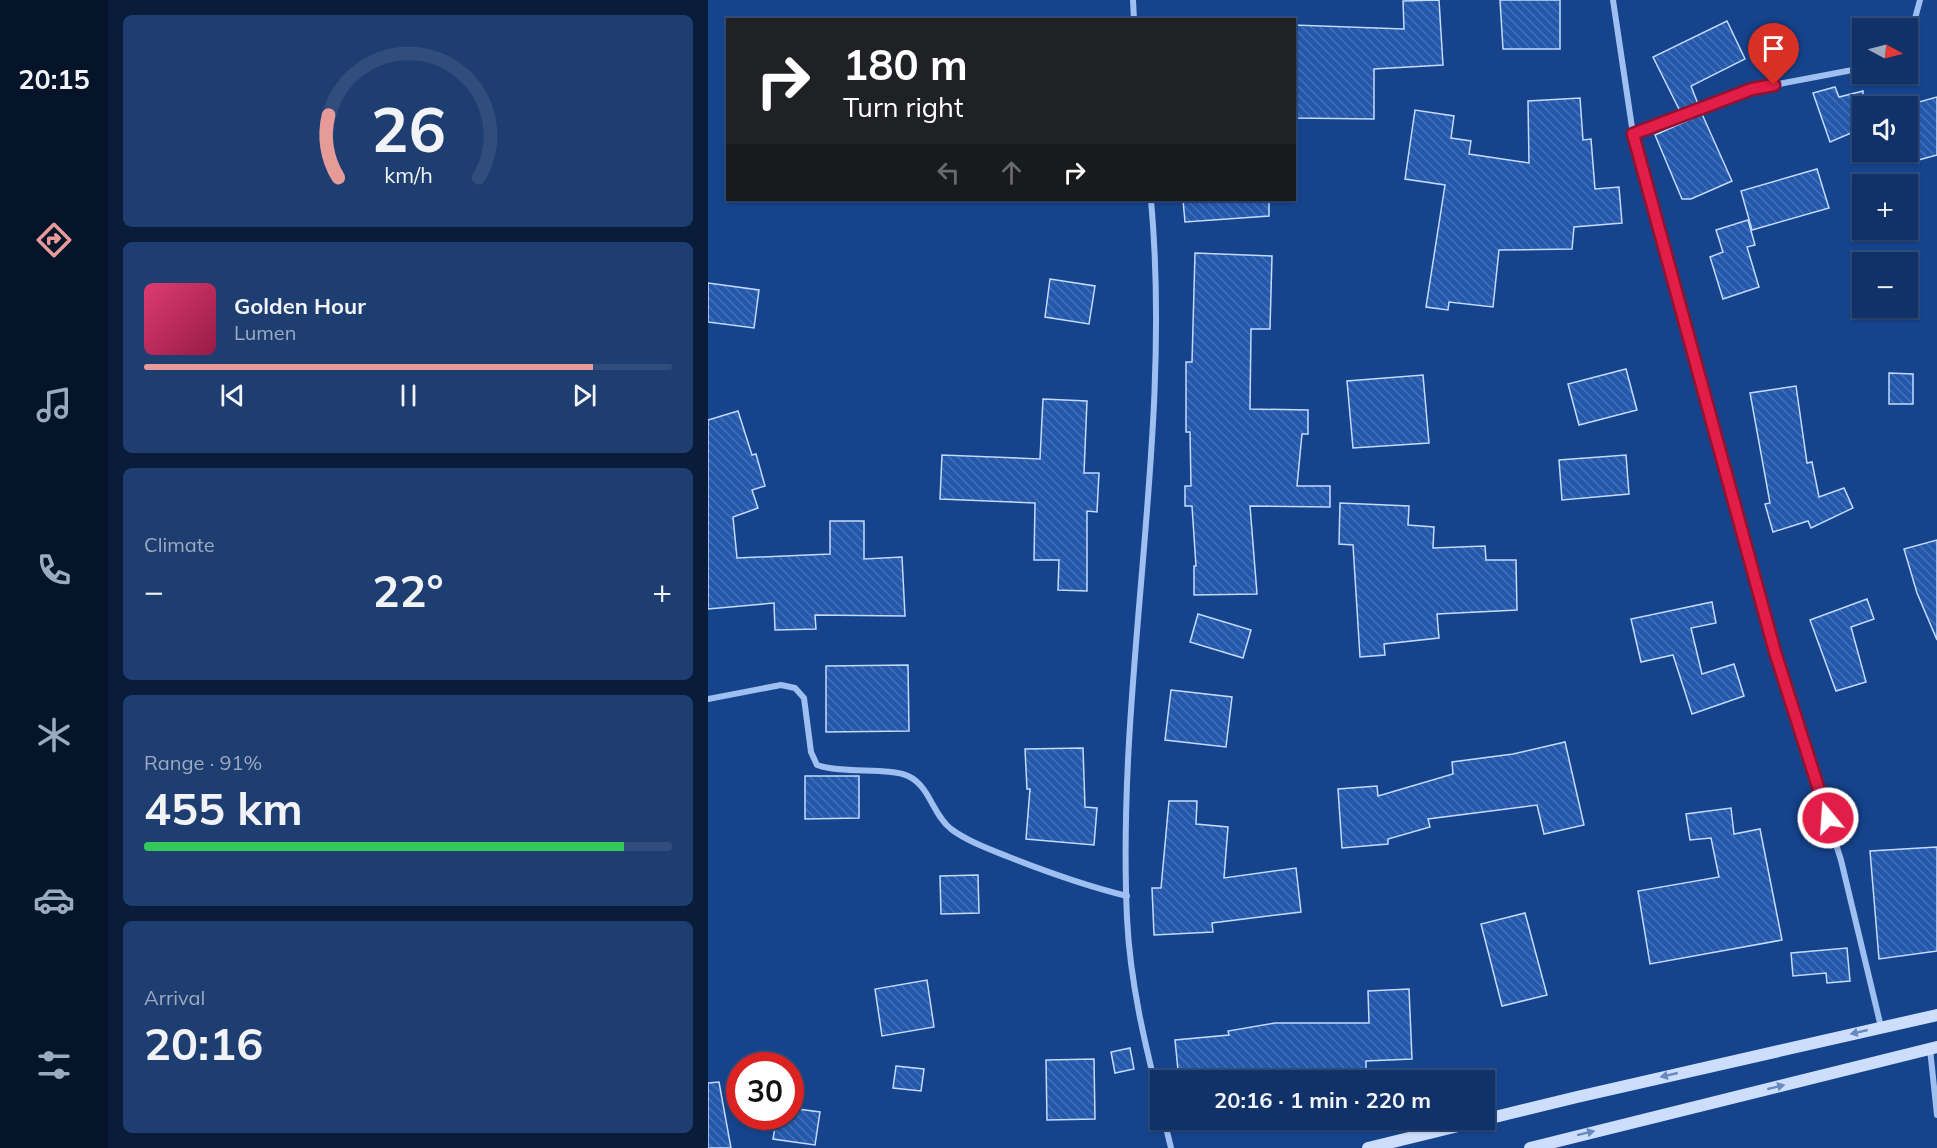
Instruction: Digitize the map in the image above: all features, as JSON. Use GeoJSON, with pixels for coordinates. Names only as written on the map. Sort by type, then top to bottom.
{"type":"FeatureCollection","features":[{"type":"Feature","properties":{"kind":"street"},"geometry":{"type":"LineString","coordinates":[[1132,0],[1134,18]]}},
{"type":"Feature","properties":{"kind":"street"},"geometry":{"type":"LineString","coordinates":[[1613,0],[1633,134],[1775,652],[1841,860],[1881,1027]]}},
{"type":"Feature","properties":{"kind":"street"},"geometry":{"type":"LineString","coordinates":[[1915,18],[1920,0]]}},
{"type":"Feature","properties":{"kind":"street"},"geometry":{"type":"LineString","coordinates":[[1633,134],[1752,89],[1852,70]]}},
{"type":"Feature","properties":{"kind":"street"},"geometry":{"type":"LineString","coordinates":[[1151,201],[1157,269],[1154,400],[1126,785],[1126,896],[1140,1021],[1152,1070]]}},
{"type":"Feature","properties":{"kind":"street"},"geometry":{"type":"LineString","coordinates":[[708,699],[781,686],[795,688],[804,698],[810,752],[817,765],[836,770],[906,775],[926,790],[938,816],[951,829],[982,846],[1055,874],[1126,896]]}},
{"type":"Feature","properties":{"kind":"street"},"geometry":{"type":"LineString","coordinates":[[1368,1148],[1577,1096],[1937,1015]]}},
{"type":"Feature","properties":{"kind":"street"},"geometry":{"type":"LineString","coordinates":[[1530,1148],[1933,1048],[1937,1115]]}},
{"type":"Feature","properties":{"kind":"street"},"geometry":{"type":"LineString","coordinates":[[1167,1130],[1171,1148]]}},
{"type":"Feature","properties":{"kind":"building"},"geometry":{"type":"Polygon","coordinates":[[[1439,0],[1443,65],[1374,69],[1374,119],[1296,118],[1296,25],[1404,29],[1403,1],[1439,0]]]}},
{"type":"Feature","properties":{"kind":"building"},"geometry":{"type":"Polygon","coordinates":[[[1500,0],[1560,0],[1560,49],[1503,49],[1500,0]]]}},
{"type":"Feature","properties":{"kind":"building"},"geometry":{"type":"Polygon","coordinates":[[[1727,21],[1745,59],[1691,86],[1698,104],[1680,111],[1653,57],[1727,21]]]}},
{"type":"Feature","properties":{"kind":"building"},"geometry":{"type":"Polygon","coordinates":[[[1835,87],[1839,97],[1863,91],[1863,96],[1852,96],[1852,133],[1830,142],[1813,93],[1835,87]]]}},
{"type":"Feature","properties":{"kind":"building"},"geometry":{"type":"Polygon","coordinates":[[[1937,97],[1937,155],[1918,160],[1918,102],[1937,97]]]}},
{"type":"Feature","properties":{"kind":"building"},"geometry":{"type":"Polygon","coordinates":[[[1580,98],[1583,140],[1591,139],[1595,189],[1619,187],[1622,223],[1574,227],[1572,249],[1499,250],[1493,307],[1449,302],[1448,310],[1426,307],[1445,185],[1405,179],[1415,110],[1454,116],[1451,138],[1471,141],[1469,154],[1529,163],[1528,101],[1580,98]]]}},
{"type":"Feature","properties":{"kind":"building"},"geometry":{"type":"Polygon","coordinates":[[[1702,114],[1732,181],[1691,199],[1682,199],[1655,135],[1702,114]]]}},
{"type":"Feature","properties":{"kind":"building"},"geometry":{"type":"Polygon","coordinates":[[[1817,169],[1829,208],[1752,230],[1741,191],[1817,169]]]}},
{"type":"Feature","properties":{"kind":"building"},"geometry":{"type":"Polygon","coordinates":[[[1183,201],[1269,201],[1269,216],[1185,222],[1183,201]]]}},
{"type":"Feature","properties":{"kind":"building"},"geometry":{"type":"Polygon","coordinates":[[[1748,220],[1755,245],[1747,247],[1759,287],[1723,299],[1710,257],[1723,252],[1716,230],[1748,220]]]}},
{"type":"Feature","properties":{"kind":"building"},"geometry":{"type":"Polygon","coordinates":[[[1195,253],[1272,256],[1270,329],[1251,329],[1250,409],[1308,410],[1308,434],[1302,434],[1297,486],[1330,486],[1330,507],[1250,506],[1257,594],[1194,595],[1194,566],[1196,566],[1192,506],[1185,506],[1185,486],[1191,486],[1190,432],[1186,432],[1186,362],[1192,362],[1195,253]]]}},
{"type":"Feature","properties":{"kind":"building"},"geometry":{"type":"Polygon","coordinates":[[[1050,279],[1095,286],[1089,324],[1045,317],[1050,279]]]}},
{"type":"Feature","properties":{"kind":"building"},"geometry":{"type":"Polygon","coordinates":[[[708,283],[759,290],[754,328],[708,322],[708,283]]]}},
{"type":"Feature","properties":{"kind":"building"},"geometry":{"type":"Polygon","coordinates":[[[1626,369],[1637,410],[1579,425],[1568,384],[1626,369]]]}},
{"type":"Feature","properties":{"kind":"building"},"geometry":{"type":"Polygon","coordinates":[[[1889,373],[1913,374],[1913,404],[1889,404],[1889,373]]]}},
{"type":"Feature","properties":{"kind":"building"},"geometry":{"type":"Polygon","coordinates":[[[1423,375],[1429,443],[1353,448],[1347,381],[1423,375]]]}},
{"type":"Feature","properties":{"kind":"building"},"geometry":{"type":"Polygon","coordinates":[[[1796,386],[1807,463],[1812,462],[1819,497],[1844,488],[1853,508],[1811,528],[1808,521],[1773,532],[1765,504],[1770,503],[1750,393],[1796,386]]]}},
{"type":"Feature","properties":{"kind":"building"},"geometry":{"type":"Polygon","coordinates":[[[1043,399],[1087,401],[1084,473],[1099,473],[1097,512],[1087,511],[1087,591],[1058,590],[1059,560],[1034,560],[1035,503],[940,499],[942,455],[1040,459],[1043,399]]]}},
{"type":"Feature","properties":{"kind":"building"},"geometry":{"type":"Polygon","coordinates":[[[738,411],[752,455],[756,454],[765,486],[752,490],[758,508],[733,517],[737,558],[830,554],[830,521],[864,521],[864,559],[902,557],[905,616],[815,615],[816,629],[775,630],[774,603],[708,609],[708,420],[738,411]]]}},
{"type":"Feature","properties":{"kind":"building"},"geometry":{"type":"Polygon","coordinates":[[[1626,455],[1629,494],[1562,500],[1559,460],[1626,455]]]}},
{"type":"Feature","properties":{"kind":"building"},"geometry":{"type":"Polygon","coordinates":[[[1340,503],[1409,506],[1408,525],[1434,527],[1433,548],[1485,546],[1486,560],[1516,560],[1517,610],[1437,614],[1439,638],[1384,644],[1385,655],[1360,657],[1353,545],[1339,544],[1340,503]]]}},
{"type":"Feature","properties":{"kind":"building"},"geometry":{"type":"Polygon","coordinates":[[[1937,540],[1937,640],[1917,593],[1904,549],[1937,540]]]}},
{"type":"Feature","properties":{"kind":"building"},"geometry":{"type":"Polygon","coordinates":[[[1867,599],[1874,619],[1851,627],[1866,682],[1836,691],[1810,620],[1867,599]]]}},
{"type":"Feature","properties":{"kind":"building"},"geometry":{"type":"Polygon","coordinates":[[[1712,602],[1716,623],[1691,628],[1702,674],[1734,664],[1744,696],[1692,714],[1673,655],[1641,662],[1631,619],[1712,602]]]}},
{"type":"Feature","properties":{"kind":"building"},"geometry":{"type":"Polygon","coordinates":[[[1198,614],[1251,630],[1243,658],[1190,642],[1198,614]]]}},
{"type":"Feature","properties":{"kind":"building"},"geometry":{"type":"Polygon","coordinates":[[[908,665],[909,731],[826,732],[826,666],[908,665]]]}},
{"type":"Feature","properties":{"kind":"building"},"geometry":{"type":"Polygon","coordinates":[[[1171,690],[1232,697],[1226,747],[1165,740],[1171,690]]]}},
{"type":"Feature","properties":{"kind":"building"},"geometry":{"type":"Polygon","coordinates":[[[1565,742],[1584,825],[1544,834],[1537,805],[1428,819],[1430,827],[1388,839],[1388,844],[1342,848],[1338,789],[1377,786],[1378,796],[1453,774],[1452,762],[1513,754],[1565,742]]]}},
{"type":"Feature","properties":{"kind":"building"},"geometry":{"type":"Polygon","coordinates":[[[1083,748],[1085,807],[1097,808],[1094,845],[1026,839],[1030,789],[1027,789],[1025,749],[1083,748]]]}},
{"type":"Feature","properties":{"kind":"building"},"geometry":{"type":"Polygon","coordinates":[[[805,776],[859,776],[859,818],[805,819],[805,776]]]}},
{"type":"Feature","properties":{"kind":"building"},"geometry":{"type":"Polygon","coordinates":[[[1169,801],[1197,801],[1196,824],[1228,827],[1224,878],[1296,868],[1301,912],[1212,923],[1213,932],[1154,935],[1152,888],[1161,888],[1169,801]]]}},
{"type":"Feature","properties":{"kind":"building"},"geometry":{"type":"Polygon","coordinates":[[[1731,808],[1734,834],[1760,829],[1782,940],[1650,964],[1638,891],[1719,877],[1711,838],[1690,840],[1686,814],[1731,808]]]}},
{"type":"Feature","properties":{"kind":"building"},"geometry":{"type":"Polygon","coordinates":[[[1937,847],[1937,951],[1879,959],[1870,851],[1937,847]]]}},
{"type":"Feature","properties":{"kind":"building"},"geometry":{"type":"Polygon","coordinates":[[[978,875],[979,913],[941,914],[940,876],[978,875]]]}},
{"type":"Feature","properties":{"kind":"building"},"geometry":{"type":"Polygon","coordinates":[[[1525,913],[1547,995],[1502,1006],[1481,924],[1525,913]]]}},
{"type":"Feature","properties":{"kind":"building"},"geometry":{"type":"Polygon","coordinates":[[[1847,948],[1850,981],[1827,983],[1826,973],[1793,976],[1791,953],[1847,948]]]}},
{"type":"Feature","properties":{"kind":"building"},"geometry":{"type":"Polygon","coordinates":[[[927,980],[934,1027],[882,1036],[875,989],[927,980]]]}},
{"type":"Feature","properties":{"kind":"building"},"geometry":{"type":"Polygon","coordinates":[[[1409,989],[1412,1059],[1366,1061],[1366,1070],[1178,1070],[1175,1040],[1229,1035],[1228,1031],[1275,1023],[1369,1023],[1368,991],[1409,989]]]}},
{"type":"Feature","properties":{"kind":"building"},"geometry":{"type":"Polygon","coordinates":[[[1130,1048],[1134,1069],[1115,1073],[1111,1052],[1130,1048]]]}},
{"type":"Feature","properties":{"kind":"building"},"geometry":{"type":"Polygon","coordinates":[[[1094,1059],[1095,1119],[1047,1120],[1046,1060],[1094,1059]]]}},
{"type":"Feature","properties":{"kind":"building"},"geometry":{"type":"Polygon","coordinates":[[[896,1066],[924,1069],[921,1091],[893,1088],[896,1066]]]}},
{"type":"Feature","properties":{"kind":"building"},"geometry":{"type":"Polygon","coordinates":[[[719,1082],[731,1148],[708,1148],[708,1083],[719,1082]]]}},
{"type":"Feature","properties":{"kind":"building"},"geometry":{"type":"Polygon","coordinates":[[[804,1110],[820,1112],[815,1145],[773,1139],[775,1130],[804,1130],[804,1110]]]}},
{"type":"Feature","properties":{"kind":"route"},"geometry":{"type":"LineString","coordinates":[[1774,85],[1752,89],[1633,134],[1775,652],[1828,818]]}}]}
